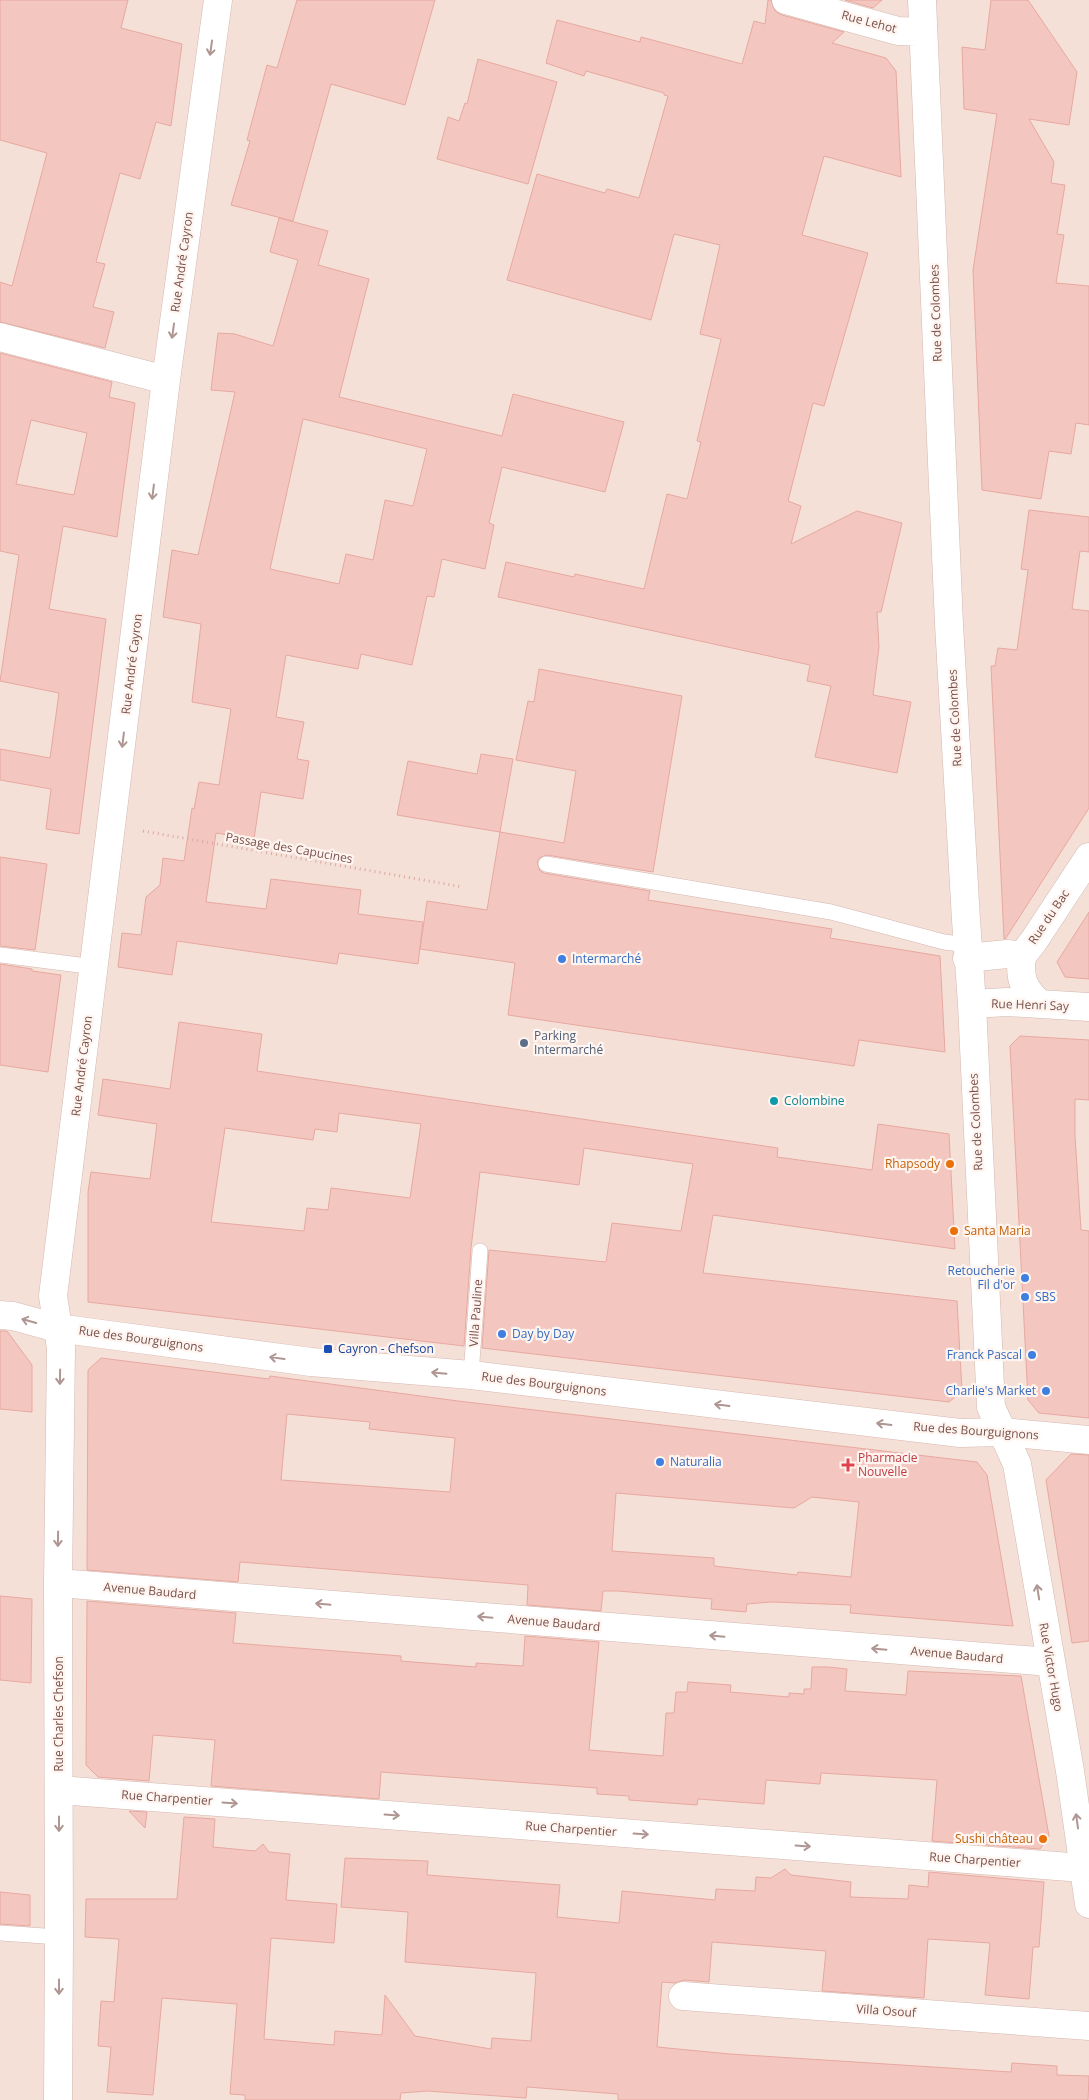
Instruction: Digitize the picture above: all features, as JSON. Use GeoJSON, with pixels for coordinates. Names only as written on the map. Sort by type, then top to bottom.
{"type":"FeatureCollection","features":[{"type":"Feature","properties":{"kind":"street","name":"Rue André Cayron"},"geometry":{"type":"LineString","coordinates":[[57,1328],[53,1296],[166,380],[218,0]]}},
{"type":"Feature","properties":{"kind":"street","name":"Rue Lehot"},"geometry":{"type":"LineString","coordinates":[[786,0],[898,31],[924,32]]}},
{"type":"Feature","properties":{"kind":"street","name":"Rue de Colombes"},"geometry":{"type":"LineString","coordinates":[[922,0],[949,614],[972,1004],[991,1407],[1003,1432]]}},
{"type":"Feature","properties":{"kind":"street"},"geometry":{"type":"LineString","coordinates":[[0,338],[166,380]]}},
{"type":"Feature","properties":{"kind":"street","name":"Rue du Bac"},"geometry":{"type":"LineString","coordinates":[[968,952],[1022,956],[1089,857]]}},
{"type":"Feature","properties":{"kind":"street"},"geometry":{"type":"LineString","coordinates":[[1022,956],[1020,975],[1028,993],[1040,1004]]}},
{"type":"Feature","properties":{"kind":"street","name":"Rue Henri Say"},"geometry":{"type":"LineString","coordinates":[[972,1004],[1006,1002],[1089,1007]]}},
{"type":"Feature","properties":{"kind":"street","name":"Rue des Bourguignons"},"geometry":{"type":"LineString","coordinates":[[0,1315],[13,1316],[57,1328],[311,1362],[471,1376],[960,1433],[1003,1432],[1089,1440]]}},
{"type":"Feature","properties":{"kind":"street","name":"Rue Charles Chefson"},"geometry":{"type":"LineString","coordinates":[[57,1328],[60,1348],[58,2100]]}},
{"type":"Feature","properties":{"kind":"street","name":"Rue Victor Hugo"},"geometry":{"type":"LineString","coordinates":[[1003,1432],[1017,1464],[1050,1662],[1079,1772],[1083,1868],[1089,1904]]}},
{"type":"Feature","properties":{"kind":"street","name":"Avenue Baudard"},"geometry":{"type":"LineString","coordinates":[[58,1583],[1050,1662]]}},
{"type":"Feature","properties":{"kind":"street","name":"Rue Charpentier"},"geometry":{"type":"LineString","coordinates":[[59,1790],[1083,1868]]}},
{"type":"Feature","properties":{"kind":"street","name":"Villa Osouf"},"geometry":{"type":"LineString","coordinates":[[683,1996],[1089,2026]]}},
{"type":"Feature","properties":{"kind":"lane"},"geometry":{"type":"LineString","coordinates":[[546,864],[832,912],[944,942],[968,952]]}},
{"type":"Feature","properties":{"kind":"lane"},"geometry":{"type":"LineString","coordinates":[[0,955],[95,967]]}},
{"type":"Feature","properties":{"kind":"lane","name":"Villa Pauline"},"geometry":{"type":"LineString","coordinates":[[471,1376],[480,1251]]}},
{"type":"Feature","properties":{"kind":"lane"},"geometry":{"type":"LineString","coordinates":[[0,1933],[59,1937]]}},
{"type":"Feature","properties":{"kind":"path","name":"Passage des Capucines"},"geometry":{"type":"LineString","coordinates":[[112,826],[463,887]]}},
{"type":"Feature","properties":{"kind":"shaded area"},"geometry":{"type":"Polygon","coordinates":[[[0,0],[1089,0],[1089,2100],[0,2100],[0,0]]]}},
{"type":"Feature","properties":{"kind":"building"},"geometry":{"type":"Polygon","coordinates":[[[0,0],[128,0],[121,28],[182,44],[171,126],[156,122],[140,179],[120,173],[96,262],[105,264],[93,307],[114,312],[105,348],[0,322],[0,282],[12,286],[47,153],[0,140],[0,0]]]}},
{"type":"Feature","properties":{"kind":"building"},"geometry":{"type":"Polygon","coordinates":[[[297,0],[435,0],[405,105],[331,84],[293,221],[231,205],[250,141],[247,140],[267,65],[277,68],[297,0]]]}},
{"type":"Feature","properties":{"kind":"building"},"geometry":{"type":"Polygon","coordinates":[[[768,0],[771,0],[775,11],[782,15],[844,32],[832,43],[886,58],[896,71],[901,177],[824,156],[802,235],[868,253],[824,406],[813,403],[788,501],[801,506],[791,544],[857,511],[902,523],[881,612],[877,612],[879,647],[873,695],[911,702],[897,773],[815,757],[831,686],[807,681],[810,665],[498,597],[506,562],[574,577],[575,574],[644,589],[667,494],[687,499],[701,442],[697,441],[721,339],[700,334],[720,245],[674,234],[651,320],[507,280],[537,174],[605,193],[607,189],[639,198],[668,96],[664,95],[664,93],[586,71],[584,76],[546,63],[557,20],[640,42],[641,37],[742,64],[754,21],[765,24],[768,0]]]}},
{"type":"Feature","properties":{"kind":"building"},"geometry":{"type":"Polygon","coordinates":[[[845,0],[882,0],[873,8],[845,0]]]}},
{"type":"Feature","properties":{"kind":"building"},"geometry":{"type":"Polygon","coordinates":[[[991,0],[1028,0],[1077,72],[1069,125],[1029,119],[1054,162],[1051,183],[1065,185],[1057,234],[1064,235],[1056,283],[1089,286],[1089,425],[1076,423],[1071,454],[1049,451],[1041,499],[982,490],[973,270],[997,114],[964,109],[962,47],[985,50],[991,0]]]}},
{"type":"Feature","properties":{"kind":"building"},"geometry":{"type":"Polygon","coordinates":[[[478,59],[557,82],[528,184],[437,159],[448,117],[459,121],[465,103],[467,104],[478,59]]]}},
{"type":"Feature","properties":{"kind":"building"},"geometry":{"type":"Polygon","coordinates":[[[279,218],[328,231],[318,265],[369,279],[339,397],[502,436],[513,394],[624,422],[605,492],[502,467],[489,523],[494,525],[485,569],[442,559],[434,597],[427,596],[412,665],[361,654],[358,669],[286,655],[276,717],[304,722],[297,759],[309,761],[303,799],[261,792],[254,839],[216,833],[206,902],[266,909],[271,879],[361,890],[358,914],[423,922],[418,964],[339,953],[337,964],[177,941],[172,975],[118,967],[122,933],[141,935],[146,897],[160,885],[163,858],[184,861],[192,808],[194,809],[199,782],[219,785],[231,709],[192,702],[201,624],[163,617],[172,550],[198,555],[235,392],[211,390],[218,333],[235,334],[273,346],[298,260],[270,252],[279,218]],[[303,419],[270,569],[339,584],[346,554],[373,560],[385,500],[413,506],[427,449],[303,419]]]}},
{"type":"Feature","properties":{"kind":"building"},"geometry":{"type":"Polygon","coordinates":[[[0,353],[112,382],[109,397],[135,403],[117,537],[63,526],[49,609],[106,619],[79,834],[46,829],[51,789],[0,780],[0,749],[50,758],[59,693],[0,681],[19,555],[0,551],[0,353]],[[31,420],[16,484],[74,495],[87,433],[31,420]]]}},
{"type":"Feature","properties":{"kind":"building"},"geometry":{"type":"Polygon","coordinates":[[[1029,510],[1089,517],[1089,552],[1080,551],[1072,609],[1089,611],[1089,808],[1004,939],[991,666],[995,666],[998,648],[1017,650],[1028,570],[1021,569],[1029,510]]]}},
{"type":"Feature","properties":{"kind":"building"},"geometry":{"type":"Polygon","coordinates":[[[539,669],[682,696],[653,872],[547,855],[539,858],[537,862],[540,871],[650,891],[648,900],[832,929],[830,938],[940,956],[945,1052],[859,1040],[854,1066],[508,1015],[515,963],[420,949],[427,901],[487,910],[500,832],[564,843],[576,771],[516,760],[528,701],[534,702],[539,669]]]}},
{"type":"Feature","properties":{"kind":"building"},"geometry":{"type":"Polygon","coordinates":[[[481,754],[513,759],[500,832],[397,815],[408,761],[477,774],[481,754]]]}},
{"type":"Feature","properties":{"kind":"building"},"geometry":{"type":"Polygon","coordinates":[[[0,857],[47,864],[35,950],[0,946],[0,857]]]}},
{"type":"Feature","properties":{"kind":"building"},"geometry":{"type":"Polygon","coordinates":[[[1089,912],[1089,979],[1065,977],[1057,962],[1089,912]]]}},
{"type":"Feature","properties":{"kind":"building"},"geometry":{"type":"Polygon","coordinates":[[[0,964],[61,975],[48,1072],[0,1065],[0,964]]]}},
{"type":"Feature","properties":{"kind":"building"},"geometry":{"type":"Polygon","coordinates":[[[179,1022],[262,1034],[257,1071],[778,1148],[777,1157],[872,1170],[878,1124],[949,1134],[955,1249],[713,1215],[703,1273],[957,1301],[962,1391],[949,1402],[482,1348],[489,1250],[606,1262],[612,1223],[681,1231],[693,1164],[584,1148],[579,1185],[480,1172],[471,1248],[464,1346],[88,1302],[88,1192],[91,1172],[150,1179],[157,1124],[98,1115],[103,1079],[170,1089],[179,1022]],[[339,1113],[337,1132],[315,1129],[313,1140],[225,1128],[211,1222],[304,1231],[307,1208],[328,1210],[331,1188],[410,1198],[421,1124],[339,1113]]]}},
{"type":"Feature","properties":{"kind":"building"},"geometry":{"type":"Polygon","coordinates":[[[1020,1036],[1089,1040],[1089,1100],[1075,1099],[1075,1136],[1081,1230],[1089,1231],[1089,1418],[1039,1413],[1028,1400],[1010,1046],[1020,1036]]]}},
{"type":"Feature","properties":{"kind":"building"},"geometry":{"type":"Polygon","coordinates":[[[0,1331],[7,1331],[32,1365],[32,1412],[0,1409],[0,1331]]]}},
{"type":"Feature","properties":{"kind":"building"},"geometry":{"type":"Polygon","coordinates":[[[101,1358],[269,1379],[270,1376],[458,1401],[977,1462],[987,1475],[1013,1626],[850,1613],[851,1605],[771,1602],[747,1604],[746,1612],[711,1609],[712,1599],[618,1591],[603,1591],[601,1611],[527,1605],[528,1585],[240,1562],[238,1582],[87,1570],[88,1370],[101,1358]],[[287,1414],[281,1480],[450,1492],[455,1438],[369,1429],[370,1422],[287,1414]],[[616,1493],[612,1551],[714,1558],[714,1566],[797,1575],[798,1572],[851,1577],[859,1502],[812,1497],[794,1508],[616,1493]]]}},
{"type":"Feature","properties":{"kind":"building"},"geometry":{"type":"Polygon","coordinates":[[[1071,1454],[1089,1455],[1089,1641],[1072,1643],[1046,1480],[1071,1454]]]}},
{"type":"Feature","properties":{"kind":"building"},"geometry":{"type":"Polygon","coordinates":[[[0,1596],[32,1599],[31,1683],[0,1680],[0,1596]]]}},
{"type":"Feature","properties":{"kind":"building"},"geometry":{"type":"Polygon","coordinates":[[[87,1601],[236,1613],[233,1643],[401,1656],[401,1661],[476,1667],[476,1663],[523,1666],[525,1636],[599,1642],[589,1750],[663,1756],[666,1713],[674,1713],[676,1692],[687,1692],[688,1682],[731,1685],[730,1692],[789,1697],[789,1693],[804,1694],[804,1689],[811,1689],[812,1667],[828,1667],[847,1669],[845,1691],[906,1695],[908,1671],[1021,1676],[1049,1836],[1040,1849],[932,1841],[937,1780],[821,1773],[820,1784],[766,1780],[764,1804],[698,1799],[697,1805],[629,1800],[629,1796],[597,1794],[597,1788],[381,1772],[379,1799],[211,1786],[215,1740],[153,1735],[149,1781],[98,1777],[86,1765],[87,1601]]]}},
{"type":"Feature","properties":{"kind":"building"},"geometry":{"type":"Polygon","coordinates":[[[129,1811],[147,1812],[145,1828],[129,1811]]]}},
{"type":"Feature","properties":{"kind":"building"},"geometry":{"type":"Polygon","coordinates":[[[184,1817],[215,1819],[213,1847],[255,1851],[263,1844],[269,1852],[290,1854],[286,1900],[337,1904],[334,1943],[271,1938],[264,2039],[334,2045],[335,2031],[382,2035],[385,1995],[415,2036],[491,2049],[492,2038],[531,2041],[536,1973],[405,1962],[408,1912],[341,1907],[345,1858],[428,1861],[427,1875],[560,1885],[557,1917],[619,1923],[622,1891],[715,1900],[716,1889],[755,1891],[756,1877],[771,1878],[785,1869],[791,1875],[851,1882],[850,1897],[908,1899],[909,1885],[928,1887],[929,1872],[1044,1882],[1039,1947],[1033,1947],[1029,1999],[985,1995],[990,1943],[928,1939],[924,1998],[822,1991],[826,1951],[712,1942],[709,1982],[684,1980],[675,1983],[662,1982],[657,2047],[730,2054],[1011,2072],[1012,2063],[1057,2066],[1057,2075],[1089,2076],[1088,2100],[618,2100],[618,2094],[527,2087],[526,2098],[427,2091],[401,2093],[400,2100],[245,2100],[245,2095],[230,2094],[237,2004],[162,1998],[153,2095],[107,2092],[111,2047],[98,2046],[101,2001],[114,2002],[119,1939],[85,1937],[86,1899],[177,1899],[184,1817]]]}},
{"type":"Feature","properties":{"kind":"building"},"geometry":{"type":"Polygon","coordinates":[[[0,1892],[30,1895],[30,1926],[0,1924],[0,1892]]]}},
{"type":"Feature","properties":{"kind":"place","name":"Intermarché"},"geometry":{"type":"Point","coordinates":[562,959]}},
{"type":"Feature","properties":{"kind":"place","name":"Parking Intermarché"},"geometry":{"type":"Point","coordinates":[524,1043]}},
{"type":"Feature","properties":{"kind":"place","name":"Colombine"},"geometry":{"type":"Point","coordinates":[774,1101]}},
{"type":"Feature","properties":{"kind":"place","name":"Rhapsody"},"geometry":{"type":"Point","coordinates":[950,1164]}},
{"type":"Feature","properties":{"kind":"place","name":"Santa Maria"},"geometry":{"type":"Point","coordinates":[954,1231]}},
{"type":"Feature","properties":{"kind":"place","name":"Retoucherie Fil d'or"},"geometry":{"type":"Point","coordinates":[1025,1278]}},
{"type":"Feature","properties":{"kind":"place","name":"SBS"},"geometry":{"type":"Point","coordinates":[1025,1297]}},
{"type":"Feature","properties":{"kind":"place","name":"Day by Day"},"geometry":{"type":"Point","coordinates":[502,1334]}},
{"type":"Feature","properties":{"kind":"place","name":"Cayron - Chefson"},"geometry":{"type":"Point","coordinates":[328,1349]}},
{"type":"Feature","properties":{"kind":"place","name":"Franck Pascal"},"geometry":{"type":"Point","coordinates":[1032,1355]}},
{"type":"Feature","properties":{"kind":"place","name":"Charlie's Market"},"geometry":{"type":"Point","coordinates":[1046,1391]}},
{"type":"Feature","properties":{"kind":"place","name":"Naturalia"},"geometry":{"type":"Point","coordinates":[660,1462]}},
{"type":"Feature","properties":{"kind":"place","name":"Pharmacie Nouvelle"},"geometry":{"type":"Point","coordinates":[848,1465]}},
{"type":"Feature","properties":{"kind":"place","name":"Sushi château"},"geometry":{"type":"Point","coordinates":[1043,1839]}}]}
